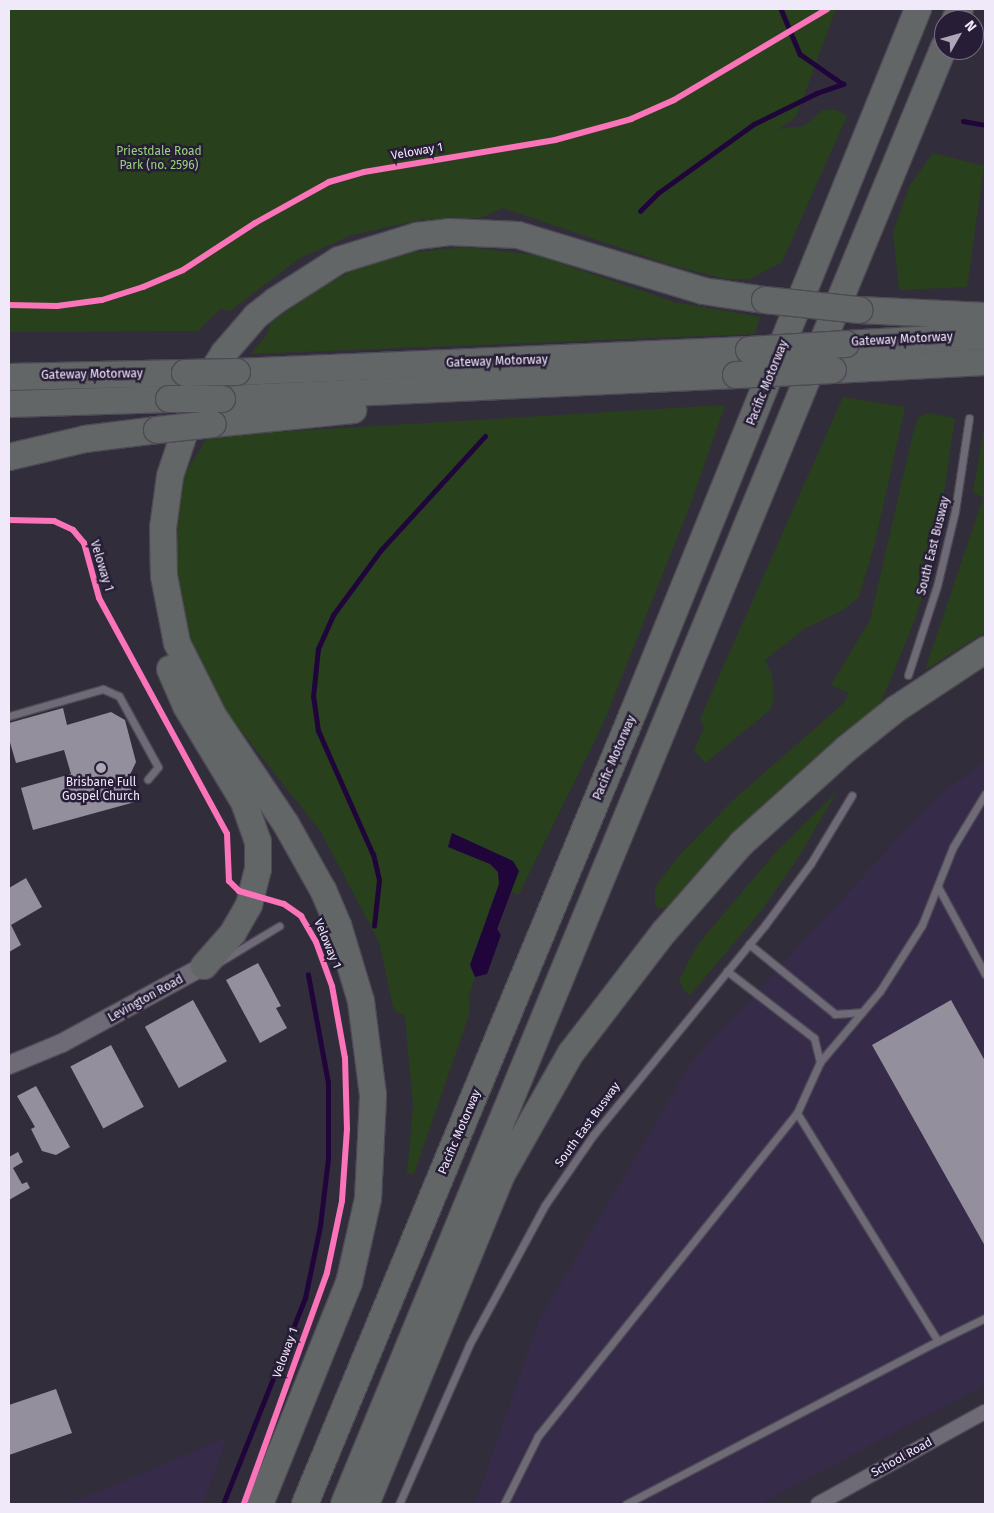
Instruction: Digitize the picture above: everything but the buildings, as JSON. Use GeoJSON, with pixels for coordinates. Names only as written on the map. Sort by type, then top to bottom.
{"type":"FeatureCollection","features":[{"type":"Feature","properties":{"kind":"highway","name":"Pacific Motorway"},"geometry":{"type":"LineString","coordinates":[[305,1504],[633,713],[918,9]]}},
{"type":"Feature","properties":{"kind":"highway"},"geometry":{"type":"LineString","coordinates":[[344,1504],[939,60]]}},
{"type":"Feature","properties":{"kind":"highway"},"geometry":{"type":"LineString","coordinates":[[204,966],[234,932],[249,905],[256,882],[258,848],[250,814],[186,706],[158,632],[150,575],[151,517],[153,502],[170,476],[200,394],[239,334],[275,301],[309,277],[339,260],[386,242],[449,232],[518,235],[566,247],[703,291],[859,310],[985,316]]}},
{"type":"Feature","properties":{"kind":"highway","name":"Gateway Motorway"},"geometry":{"type":"LineString","coordinates":[[9,377],[237,372],[749,350],[985,336]]}},
{"type":"Feature","properties":{"kind":"highway","name":"Gateway Motorway"},"geometry":{"type":"LineString","coordinates":[[9,404],[222,399],[411,391],[985,362]]}},
{"type":"Feature","properties":{"kind":"highway"},"geometry":{"type":"LineString","coordinates":[[933,365],[959,376],[985,375]]}},
{"type":"Feature","properties":{"kind":"highway"},"geometry":{"type":"LineString","coordinates":[[9,457],[85,439],[388,406],[411,391]]}},
{"type":"Feature","properties":{"kind":"highway"},"geometry":{"type":"LineString","coordinates":[[170,476],[162,554],[177,642],[214,717],[286,824],[323,890],[340,933],[361,1001],[373,1095],[368,1200],[349,1282],[260,1504]]}},
{"type":"Feature","properties":{"kind":"highway"},"geometry":{"type":"LineString","coordinates":[[366,1504],[501,1176],[571,1053],[664,932],[749,837],[799,789],[896,709],[985,650]]}},
{"type":"Feature","properties":{"kind":"street","name":"Levington Road"},"geometry":{"type":"LineString","coordinates":[[9,1065],[62,1044],[204,966]]}},
{"type":"Feature","properties":{"kind":"street","name":"School Road"},"geometry":{"type":"LineString","coordinates":[[818,1504],[985,1412]]}},
{"type":"Feature","properties":{"kind":"lane","name":"South East Busway"},"geometry":{"type":"LineString","coordinates":[[908,675],[937,586],[953,521],[969,418]]}},
{"type":"Feature","properties":{"kind":"lane"},"geometry":{"type":"LineString","coordinates":[[9,716],[103,689],[120,696],[158,767],[148,779]]}},
{"type":"Feature","properties":{"kind":"lane"},"geometry":{"type":"LineString","coordinates":[[504,1504],[538,1436],[797,1113],[820,1062],[880,990],[922,925],[953,847],[985,794]]}},
{"type":"Feature","properties":{"kind":"lane","name":"South East Busway"},"geometry":{"type":"LineString","coordinates":[[399,1504],[469,1345],[545,1205],[594,1134],[727,972],[811,863],[852,795]]}},
{"type":"Feature","properties":{"kind":"lane"},"geometry":{"type":"LineString","coordinates":[[938,887],[985,974]]}},
{"type":"Feature","properties":{"kind":"lane","name":"Levington Road"},"geometry":{"type":"LineString","coordinates":[[204,966],[226,959],[279,926]]}},
{"type":"Feature","properties":{"kind":"lane"},"geometry":{"type":"LineString","coordinates":[[749,944],[814,1000],[835,1014],[862,1012]]}},
{"type":"Feature","properties":{"kind":"lane"},"geometry":{"type":"LineString","coordinates":[[727,972],[814,1038],[820,1062]]}},
{"type":"Feature","properties":{"kind":"lane"},"geometry":{"type":"LineString","coordinates":[[797,1113],[938,1341]]}},
{"type":"Feature","properties":{"kind":"lane"},"geometry":{"type":"LineString","coordinates":[[626,1504],[985,1318]]}},
{"type":"Feature","properties":{"kind":"shaded area"},"geometry":{"type":"Polygon","coordinates":[[[985,761],[985,1385],[760,1504],[475,1504],[539,1320],[691,1063],[937,796],[985,761]]]}},
{"type":"Feature","properties":{"kind":"shaded area"},"geometry":{"type":"Polygon","coordinates":[[[452,833],[513,861],[519,871],[497,929],[501,935],[487,974],[475,977],[470,965],[499,884],[498,872],[490,864],[448,847],[452,833]]]}},
{"type":"Feature","properties":{"kind":"shaded area"},"geometry":{"type":"Polygon","coordinates":[[[227,1437],[203,1504],[69,1504],[227,1437]]]}},
{"type":"Feature","properties":{"kind":"green space","name":"Priestdale Road Park (no. 2596)"},"geometry":{"type":"Polygon","coordinates":[[[9,9],[836,9],[796,117],[779,129],[804,126],[823,110],[836,110],[847,116],[782,262],[749,279],[726,279],[674,266],[503,208],[480,218],[420,220],[352,235],[300,258],[230,311],[220,309],[198,331],[9,332],[9,9]]]}},
{"type":"Feature","properties":{"kind":"green space"},"geometry":{"type":"Polygon","coordinates":[[[933,153],[984,166],[967,287],[899,290],[893,232],[910,185],[933,153]]]}},
{"type":"Feature","properties":{"kind":"green space"},"geometry":{"type":"Polygon","coordinates":[[[467,247],[537,255],[674,302],[760,317],[755,334],[250,354],[266,336],[271,323],[311,293],[352,271],[404,253],[467,247]]]}},
{"type":"Feature","properties":{"kind":"green space"},"geometry":{"type":"Polygon","coordinates":[[[843,397],[905,407],[875,542],[859,597],[843,610],[804,629],[765,660],[772,674],[774,700],[770,710],[705,763],[694,750],[704,727],[700,719],[843,397]]]}},
{"type":"Feature","properties":{"kind":"green space"},"geometry":{"type":"Polygon","coordinates":[[[725,405],[691,503],[603,724],[519,894],[510,892],[519,871],[512,861],[451,833],[449,847],[490,864],[498,872],[499,884],[470,965],[475,977],[469,996],[470,1012],[414,1174],[407,1174],[413,1106],[405,1016],[394,1010],[379,942],[321,832],[215,698],[194,659],[177,576],[175,490],[208,436],[725,405]]]}},
{"type":"Feature","properties":{"kind":"green space"},"geometry":{"type":"Polygon","coordinates":[[[927,413],[955,418],[937,540],[916,617],[879,707],[793,780],[715,853],[667,907],[660,909],[655,906],[655,887],[677,858],[732,801],[844,703],[848,693],[831,685],[870,620],[914,429],[918,418],[927,413]]]}},
{"type":"Feature","properties":{"kind":"green space"},"geometry":{"type":"Polygon","coordinates":[[[985,421],[985,632],[925,670],[983,498],[973,492],[985,421]]]}},
{"type":"Feature","properties":{"kind":"green space"},"geometry":{"type":"Polygon","coordinates":[[[837,792],[796,861],[761,911],[690,995],[685,992],[679,980],[698,944],[777,851],[837,792]]]}},
{"type":"Feature","properties":{"kind":"waterway"},"geometry":{"type":"LineString","coordinates":[[781,9],[800,54],[843,84]]}},
{"type":"Feature","properties":{"kind":"waterway"},"geometry":{"type":"LineString","coordinates":[[640,211],[658,193],[754,124],[817,93],[843,84]]}},
{"type":"Feature","properties":{"kind":"waterway"},"geometry":{"type":"LineString","coordinates":[[963,121],[985,125]]}},
{"type":"Feature","properties":{"kind":"waterway"},"geometry":{"type":"LineString","coordinates":[[374,926],[379,880],[373,855],[318,731],[313,697],[318,649],[333,615],[381,550],[485,436]]}},
{"type":"Feature","properties":{"kind":"waterway"},"geometry":{"type":"LineString","coordinates":[[223,1504],[305,1298],[320,1226],[328,1159],[328,1083],[308,975]]}},
{"type":"Feature","properties":{"kind":"cycle path","name":"Veloway 1"},"geometry":{"type":"LineString","coordinates":[[9,305],[57,306],[102,300],[143,287],[183,270],[255,223],[329,182],[364,172],[555,140],[631,119],[674,100],[827,9]]}},
{"type":"Feature","properties":{"kind":"cycle path","name":"Veloway 1"},"geometry":{"type":"LineString","coordinates":[[9,520],[54,521],[73,530],[84,543],[99,598],[227,834],[229,881],[239,891],[284,904],[301,916],[316,942],[332,986],[345,1058],[347,1129],[342,1201],[327,1273],[244,1504]]}},
{"type":"Feature","properties":{"kind":"place","name":"Brisbane Full Gospel Church"},"geometry":{"type":"Point","coordinates":[101,768]}}]}
